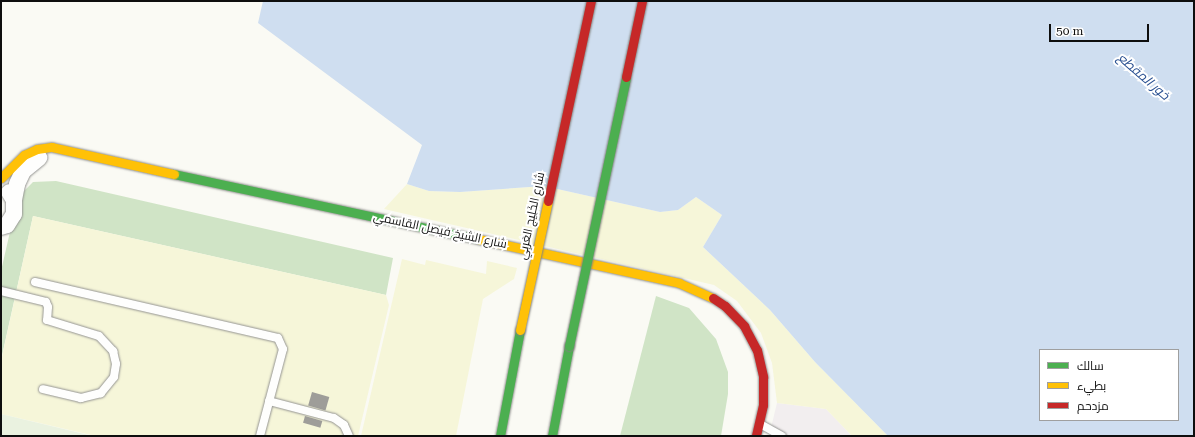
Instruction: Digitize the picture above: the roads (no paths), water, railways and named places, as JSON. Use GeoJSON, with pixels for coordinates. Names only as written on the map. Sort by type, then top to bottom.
{"type":"FeatureCollection","features":[{"type":"Feature","properties":{"kind":"main road","name":"شارع الخَلِيج العَربِي"},"geometry":{"type":"LineString","coordinates":[[500,436],[520,330],[591,1]]}},
{"type":"Feature","properties":{"kind":"main road"},"geometry":{"type":"LineString","coordinates":[[552,436],[569,346],[642,1]]}},
{"type":"Feature","properties":{"kind":"main road","name":"شارع الشيخ فيصل القاسمي"},"geometry":{"type":"LineString","coordinates":[[1,178],[18,159],[30,152],[48,147],[226,183],[679,283],[701,291],[725,306],[744,326],[757,350],[763,377],[763,405],[756,436]]}},
{"type":"Feature","properties":{"kind":"street"},"geometry":{"type":"LineString","coordinates":[[3,228],[14,214],[14,200],[20,177],[28,165],[59,149]]}},
{"type":"Feature","properties":{"kind":"street"},"geometry":{"type":"LineString","coordinates":[[1,187],[14,200]]}},
{"type":"Feature","properties":{"kind":"lane"},"geometry":{"type":"LineString","coordinates":[[35,282],[278,338],[282,349],[260,436]]}},
{"type":"Feature","properties":{"kind":"lane"},"geometry":{"type":"LineString","coordinates":[[1,291],[46,302],[48,307],[47,320],[99,336],[113,351],[116,364],[114,377],[101,393],[81,398],[43,389]]}},
{"type":"Feature","properties":{"kind":"lane"},"geometry":{"type":"LineString","coordinates":[[269,401],[334,418],[344,425],[349,436]]}},
{"type":"Feature","properties":{"kind":"lane"},"geometry":{"type":"LineString","coordinates":[[759,424],[782,436]]}},
{"type":"Feature","properties":{"kind":"water","name":"خور المقطع"},"geometry":{"type":"Polygon","coordinates":[[[263,1],[1194,1],[1194,436],[888,436],[815,362],[770,310],[703,247],[722,215],[696,197],[678,210],[660,212],[544,186],[460,192],[429,191],[407,184],[422,145],[258,23],[263,1]]]}}]}
